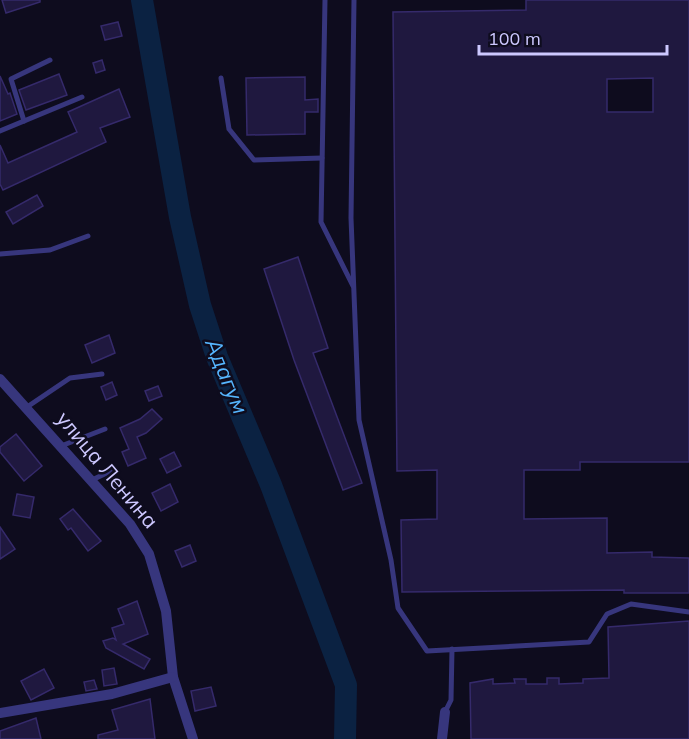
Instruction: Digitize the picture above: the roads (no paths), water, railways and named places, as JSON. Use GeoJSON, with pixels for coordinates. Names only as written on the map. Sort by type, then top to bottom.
{"type":"FeatureCollection","features":[{"type":"Feature","properties":{"kind":"street","name":"улица Ленина"},"geometry":{"type":"LineString","coordinates":[[0,379],[130,524],[149,554],[166,611],[172,676],[193,739]]}},
{"type":"Feature","properties":{"kind":"street"},"geometry":{"type":"LineString","coordinates":[[0,713],[112,694],[172,676]]}},
{"type":"Feature","properties":{"kind":"street"},"geometry":{"type":"LineString","coordinates":[[442,739],[445,712]]}},
{"type":"Feature","properties":{"kind":"lane"},"geometry":{"type":"LineString","coordinates":[[325,0],[321,222],[354,287]]}},
{"type":"Feature","properties":{"kind":"lane"},"geometry":{"type":"LineString","coordinates":[[354,0],[351,218],[359,420],[391,560],[398,608],[427,651],[589,642],[607,614],[631,604],[689,612]]}},
{"type":"Feature","properties":{"kind":"lane"},"geometry":{"type":"LineString","coordinates":[[24,121],[11,79],[50,60]]}},
{"type":"Feature","properties":{"kind":"lane"},"geometry":{"type":"LineString","coordinates":[[221,78],[229,129],[254,160],[322,158]]}},
{"type":"Feature","properties":{"kind":"lane"},"geometry":{"type":"LineString","coordinates":[[0,131],[82,97]]}},
{"type":"Feature","properties":{"kind":"lane"},"geometry":{"type":"LineString","coordinates":[[0,254],[50,250],[88,236]]}},
{"type":"Feature","properties":{"kind":"lane"},"geometry":{"type":"LineString","coordinates":[[27,407],[70,378],[102,374]]}},
{"type":"Feature","properties":{"kind":"lane"},"geometry":{"type":"LineString","coordinates":[[62,446],[105,429]]}},
{"type":"Feature","properties":{"kind":"lane"},"geometry":{"type":"LineString","coordinates":[[92,480],[115,469]]}},
{"type":"Feature","properties":{"kind":"lane"},"geometry":{"type":"LineString","coordinates":[[445,712],[451,700],[452,649]]}},
{"type":"Feature","properties":{"kind":"waterway","name":"Адагум"},"geometry":{"type":"LineString","coordinates":[[142,0],[180,217],[200,305],[217,357],[271,485],[346,685],[345,739]]}}]}
